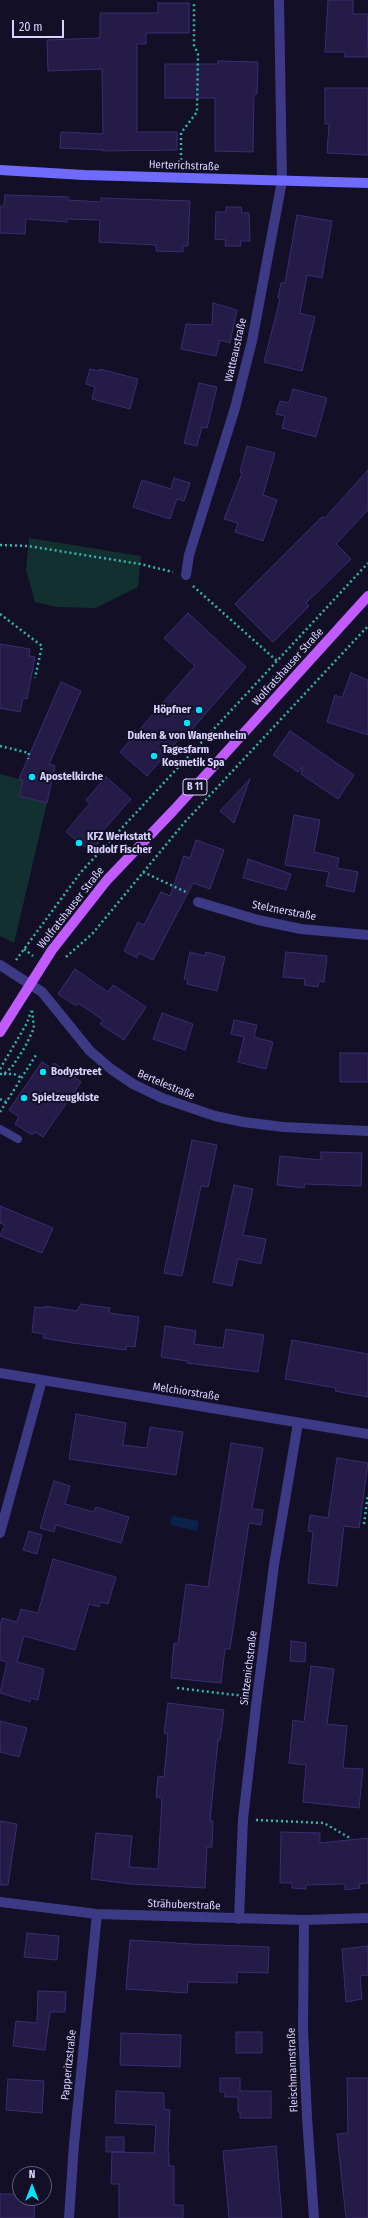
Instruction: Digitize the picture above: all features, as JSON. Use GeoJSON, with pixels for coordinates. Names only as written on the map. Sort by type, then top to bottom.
{"type":"FeatureCollection","features":[{"type":"Feature","properties":{"kind":"main road","name":"Herterichstraße"},"geometry":{"type":"LineString","coordinates":[[0,170],[181,178],[368,183]]}},
{"type":"Feature","properties":{"kind":"main road","name":"Wolfratshauser Straße"},"geometry":{"type":"LineString","coordinates":[[0,1032],[52,950],[107,880],[178,806],[368,596]]}},
{"type":"Feature","properties":{"kind":"street","name":"Watteaustraße"},"geometry":{"type":"LineString","coordinates":[[186,575],[189,554],[235,408],[252,341],[282,180],[279,0]]}},
{"type":"Feature","properties":{"kind":"street","name":"Stelznerstraße"},"geometry":{"type":"LineString","coordinates":[[198,902],[258,920],[301,928],[368,936]]}},
{"type":"Feature","properties":{"kind":"street","name":"Bertelestraße"},"geometry":{"type":"LineString","coordinates":[[5,967],[42,992],[90,1051],[111,1070],[133,1084],[162,1098],[215,1116],[243,1122],[283,1127],[368,1131]]}},
{"type":"Feature","properties":{"kind":"street","name":"Melchiorstraße"},"geometry":{"type":"LineString","coordinates":[[0,1373],[368,1434]]}},
{"type":"Feature","properties":{"kind":"street"},"geometry":{"type":"LineString","coordinates":[[0,1533],[42,1380]]}},
{"type":"Feature","properties":{"kind":"street","name":"Sintzenichstraße"},"geometry":{"type":"LineString","coordinates":[[240,1919],[243,1819],[257,1698],[274,1565],[298,1423]]}},
{"type":"Feature","properties":{"kind":"street","name":"Strähuberstraße"},"geometry":{"type":"LineString","coordinates":[[0,1902],[97,1914],[304,1920],[368,1918]]}},
{"type":"Feature","properties":{"kind":"street","name":"Papperitzstraße"},"geometry":{"type":"LineString","coordinates":[[70,2218],[74,2144],[97,1914]]}},
{"type":"Feature","properties":{"kind":"street","name":"Fleischmannstraße"},"geometry":{"type":"LineString","coordinates":[[304,1920],[303,2029],[314,2218]]}},
{"type":"Feature","properties":{"kind":"lane"},"geometry":{"type":"LineString","coordinates":[[0,1129],[18,1139]]}},
{"type":"Feature","properties":{"kind":"path"},"geometry":{"type":"LineString","coordinates":[[181,178],[181,133],[197,112],[198,54],[194,45],[194,4]]}},
{"type":"Feature","properties":{"kind":"path"},"geometry":{"type":"LineString","coordinates":[[0,545],[28,546],[132,563],[186,575],[194,588],[277,662]]}},
{"type":"Feature","properties":{"kind":"path"},"geometry":{"type":"LineString","coordinates":[[5,967],[81,872],[368,563]]}},
{"type":"Feature","properties":{"kind":"path"},"geometry":{"type":"LineString","coordinates":[[0,614],[42,646],[35,678]]}},
{"type":"Feature","properties":{"kind":"path"},"geometry":{"type":"LineString","coordinates":[[79,946],[93,933],[184,823],[368,626]]}},
{"type":"Feature","properties":{"kind":"path"},"geometry":{"type":"LineString","coordinates":[[364,631],[368,634]]}},
{"type":"Feature","properties":{"kind":"path"},"geometry":{"type":"LineString","coordinates":[[0,746],[29,753],[28,759]]}},
{"type":"Feature","properties":{"kind":"path"},"geometry":{"type":"LineString","coordinates":[[143,872],[192,894],[198,902]]}},
{"type":"Feature","properties":{"kind":"path"},"geometry":{"type":"LineString","coordinates":[[0,1069],[27,1023],[32,1010],[34,1028],[20,1056],[4,1074]]}},
{"type":"Feature","properties":{"kind":"path"},"geometry":{"type":"LineString","coordinates":[[0,1112],[36,1055]]}},
{"type":"Feature","properties":{"kind":"path"},"geometry":{"type":"LineString","coordinates":[[0,1074],[14,1074],[22,1078]]}},
{"type":"Feature","properties":{"kind":"path"},"geometry":{"type":"LineString","coordinates":[[0,1099],[6,1102]]}},
{"type":"Feature","properties":{"kind":"path"},"geometry":{"type":"LineString","coordinates":[[364,1524],[368,1494]]}},
{"type":"Feature","properties":{"kind":"path"},"geometry":{"type":"LineString","coordinates":[[177,1688],[257,1698]]}},
{"type":"Feature","properties":{"kind":"path"},"geometry":{"type":"LineString","coordinates":[[243,1819],[324,1823],[350,1838]]}},
{"type":"Feature","properties":{"kind":"green space"},"geometry":{"type":"Polygon","coordinates":[[[29,538],[141,556],[138,587],[96,608],[57,607],[35,602],[26,569],[29,538]]]}},
{"type":"Feature","properties":{"kind":"green space"},"geometry":{"type":"Polygon","coordinates":[[[0,774],[23,780],[19,796],[47,803],[14,943],[0,936],[0,774]]]}},
{"type":"Feature","properties":{"kind":"water"},"geometry":{"type":"Polygon","coordinates":[[[172,1516],[199,1521],[197,1531],[170,1525],[172,1516]]]}},
{"type":"Feature","properties":{"kind":"building"},"geometry":{"type":"Polygon","coordinates":[[[328,0],[353,0],[353,14],[368,14],[367,57],[345,57],[345,52],[325,52],[328,0]]]}},
{"type":"Feature","properties":{"kind":"building"},"geometry":{"type":"Polygon","coordinates":[[[158,3],[189,3],[189,33],[146,33],[146,44],[137,44],[137,132],[177,132],[177,150],[103,151],[60,148],[61,132],[103,134],[102,69],[48,71],[47,40],[100,38],[100,13],[158,13],[158,3]]]}},
{"type":"Feature","properties":{"kind":"building"},"geometry":{"type":"Polygon","coordinates":[[[218,61],[258,62],[257,94],[254,94],[253,152],[215,151],[215,98],[165,98],[165,64],[218,64],[218,61]]]}},
{"type":"Feature","properties":{"kind":"building"},"geometry":{"type":"Polygon","coordinates":[[[325,88],[368,88],[368,155],[327,153],[329,124],[325,124],[325,88]]]}},
{"type":"Feature","properties":{"kind":"building"},"geometry":{"type":"Polygon","coordinates":[[[5,195],[68,197],[68,200],[101,202],[101,198],[190,201],[188,246],[183,246],[183,252],[156,251],[156,245],[99,242],[100,220],[67,219],[67,222],[26,219],[25,234],[0,233],[0,207],[4,205],[5,195]]]}},
{"type":"Feature","properties":{"kind":"building"},"geometry":{"type":"Polygon","coordinates":[[[226,207],[241,207],[242,213],[249,213],[250,241],[240,241],[241,246],[225,246],[226,240],[215,239],[216,212],[226,212],[226,207]]]}},
{"type":"Feature","properties":{"kind":"building"},"geometry":{"type":"Polygon","coordinates":[[[297,215],[332,221],[322,278],[307,275],[300,313],[315,317],[302,371],[264,362],[280,299],[278,298],[281,283],[285,283],[297,215]]]}},
{"type":"Feature","properties":{"kind":"building"},"geometry":{"type":"Polygon","coordinates":[[[213,303],[237,310],[230,343],[220,340],[216,356],[181,349],[186,324],[212,325],[213,303]]]}},
{"type":"Feature","properties":{"kind":"building"},"geometry":{"type":"Polygon","coordinates":[[[90,369],[99,371],[100,369],[138,379],[130,409],[92,399],[95,387],[86,384],[90,369]]]}},
{"type":"Feature","properties":{"kind":"building"},"geometry":{"type":"Polygon","coordinates":[[[199,383],[217,387],[207,428],[202,427],[197,446],[184,443],[199,383]]]}},
{"type":"Feature","properties":{"kind":"building"},"geometry":{"type":"Polygon","coordinates":[[[293,389],[327,398],[316,437],[282,428],[285,416],[276,414],[280,401],[289,403],[293,389]]]}},
{"type":"Feature","properties":{"kind":"building"},"geometry":{"type":"Polygon","coordinates":[[[247,446],[275,453],[263,495],[277,500],[263,541],[235,532],[238,523],[224,519],[242,473],[240,472],[247,446]]]}},
{"type":"Feature","properties":{"kind":"building"},"geometry":{"type":"Polygon","coordinates":[[[368,470],[368,510],[336,544],[351,559],[306,603],[309,606],[273,642],[235,604],[322,517],[325,518],[368,470]]]}},
{"type":"Feature","properties":{"kind":"building"},"geometry":{"type":"Polygon","coordinates":[[[174,478],[190,483],[184,501],[177,499],[170,519],[133,507],[142,480],[171,489],[174,478]]]}},
{"type":"Feature","properties":{"kind":"building"},"geometry":{"type":"Polygon","coordinates":[[[188,613],[246,667],[188,734],[185,732],[147,776],[120,752],[195,666],[164,638],[188,613]]]}},
{"type":"Feature","properties":{"kind":"building"},"geometry":{"type":"Polygon","coordinates":[[[0,644],[30,649],[29,656],[35,657],[27,699],[23,698],[20,712],[0,708],[0,644]]]}},
{"type":"Feature","properties":{"kind":"building"},"geometry":{"type":"Polygon","coordinates":[[[351,673],[368,680],[368,735],[327,722],[335,695],[342,698],[351,673]]]}},
{"type":"Feature","properties":{"kind":"building"},"geometry":{"type":"Polygon","coordinates":[[[61,682],[81,691],[49,764],[55,766],[47,803],[19,796],[23,780],[19,779],[61,682]]]}},
{"type":"Feature","properties":{"kind":"building"},"geometry":{"type":"Polygon","coordinates":[[[290,731],[354,775],[338,799],[301,774],[303,767],[298,772],[273,755],[290,731]]]}},
{"type":"Feature","properties":{"kind":"building"},"geometry":{"type":"Polygon","coordinates":[[[106,777],[131,799],[99,835],[102,838],[91,852],[66,832],[90,803],[86,800],[106,777]]]}},
{"type":"Feature","properties":{"kind":"building"},"geometry":{"type":"Polygon","coordinates":[[[250,779],[234,823],[220,811],[250,779]]]}},
{"type":"Feature","properties":{"kind":"building"},"geometry":{"type":"Polygon","coordinates":[[[294,815],[320,820],[314,852],[339,858],[337,868],[358,872],[354,892],[326,886],[329,872],[285,865],[294,815]]]}},
{"type":"Feature","properties":{"kind":"building"},"geometry":{"type":"Polygon","coordinates":[[[196,840],[224,850],[210,889],[193,883],[153,960],[139,953],[137,958],[124,951],[138,922],[144,925],[161,892],[170,896],[184,856],[190,858],[196,840]]]}},
{"type":"Feature","properties":{"kind":"building"},"geometry":{"type":"Polygon","coordinates":[[[248,859],[291,874],[286,890],[243,878],[248,859]]]}},
{"type":"Feature","properties":{"kind":"building"},"geometry":{"type":"Polygon","coordinates":[[[190,952],[205,956],[206,952],[225,957],[217,991],[187,984],[188,980],[184,979],[190,952]]]}},
{"type":"Feature","properties":{"kind":"building"},"geometry":{"type":"Polygon","coordinates":[[[286,952],[327,956],[324,982],[319,981],[318,987],[304,985],[305,979],[283,977],[286,952]]]}},
{"type":"Feature","properties":{"kind":"building"},"geometry":{"type":"Polygon","coordinates":[[[75,969],[108,992],[113,985],[146,1007],[124,1040],[100,1024],[103,1020],[78,1003],[76,1006],[58,994],[75,969]]]}},
{"type":"Feature","properties":{"kind":"building"},"geometry":{"type":"Polygon","coordinates":[[[162,1013],[193,1024],[185,1050],[153,1039],[162,1013]]]}},
{"type":"Feature","properties":{"kind":"building"},"geometry":{"type":"Polygon","coordinates":[[[234,1020],[257,1025],[254,1037],[273,1042],[266,1069],[238,1062],[244,1037],[231,1034],[234,1020]]]}},
{"type":"Feature","properties":{"kind":"building"},"geometry":{"type":"Polygon","coordinates":[[[340,1053],[368,1053],[368,1082],[340,1082],[340,1053]]]}},
{"type":"Feature","properties":{"kind":"building"},"geometry":{"type":"Polygon","coordinates":[[[42,1062],[51,1068],[54,1063],[81,1082],[43,1137],[35,1132],[32,1135],[15,1124],[19,1117],[9,1110],[42,1062]]]}},
{"type":"Feature","properties":{"kind":"building"},"geometry":{"type":"Polygon","coordinates":[[[192,1140],[217,1145],[208,1187],[201,1186],[182,1276],[164,1273],[192,1140]]]}},
{"type":"Feature","properties":{"kind":"building"},"geometry":{"type":"Polygon","coordinates":[[[321,1152],[362,1153],[361,1186],[305,1184],[304,1188],[277,1185],[280,1156],[321,1160],[321,1152]]]}},
{"type":"Feature","properties":{"kind":"building"},"geometry":{"type":"Polygon","coordinates":[[[234,1185],[253,1189],[243,1235],[266,1239],[261,1264],[238,1259],[232,1286],[213,1282],[234,1185]]]}},
{"type":"Feature","properties":{"kind":"building"},"geometry":{"type":"Polygon","coordinates":[[[0,1206],[53,1228],[42,1253],[0,1236],[5,1225],[0,1223],[0,1206]]]}},
{"type":"Feature","properties":{"kind":"building"},"geometry":{"type":"Polygon","coordinates":[[[81,1304],[110,1308],[109,1313],[139,1317],[135,1347],[126,1346],[126,1350],[73,1343],[43,1338],[44,1334],[32,1332],[35,1307],[45,1308],[45,1306],[77,1311],[81,1304]]]}},
{"type":"Feature","properties":{"kind":"building"},"geometry":{"type":"Polygon","coordinates":[[[165,1326],[196,1331],[194,1344],[223,1348],[226,1329],[264,1335],[258,1372],[187,1363],[187,1361],[161,1357],[165,1326]]]}},
{"type":"Feature","properties":{"kind":"building"},"geometry":{"type":"Polygon","coordinates":[[[292,1340],[368,1354],[368,1397],[335,1391],[336,1388],[285,1379],[292,1340]]]}},
{"type":"Feature","properties":{"kind":"building"},"geometry":{"type":"Polygon","coordinates":[[[76,1414],[126,1423],[123,1445],[147,1448],[150,1427],[183,1432],[176,1475],[69,1459],[76,1414]]]}},
{"type":"Feature","properties":{"kind":"building"},"geometry":{"type":"Polygon","coordinates":[[[231,1443],[263,1448],[252,1509],[263,1510],[261,1525],[249,1523],[230,1649],[225,1649],[221,1683],[171,1678],[174,1643],[178,1644],[186,1584],[208,1587],[231,1443]]]}},
{"type":"Feature","properties":{"kind":"building"},"geometry":{"type":"Polygon","coordinates":[[[337,1458],[368,1463],[359,1528],[344,1526],[337,1586],[308,1583],[313,1532],[308,1531],[310,1515],[328,1518],[337,1458]]]}},
{"type":"Feature","properties":{"kind":"building"},"geometry":{"type":"Polygon","coordinates":[[[54,1481],[70,1486],[65,1504],[94,1512],[96,1507],[129,1517],[121,1543],[56,1525],[54,1532],[40,1528],[54,1481]]]}},
{"type":"Feature","properties":{"kind":"building"},"geometry":{"type":"Polygon","coordinates":[[[29,1531],[42,1535],[37,1554],[23,1550],[29,1531]]]}},
{"type":"Feature","properties":{"kind":"building"},"geometry":{"type":"Polygon","coordinates":[[[53,1559],[116,1577],[108,1604],[100,1602],[99,1607],[89,1604],[75,1650],[24,1636],[17,1662],[44,1669],[38,1700],[31,1698],[30,1702],[0,1693],[7,1662],[0,1660],[0,1626],[2,1618],[17,1622],[21,1609],[38,1613],[53,1559]]]}},
{"type":"Feature","properties":{"kind":"building"},"geometry":{"type":"Polygon","coordinates":[[[291,1641],[306,1643],[305,1662],[290,1661],[291,1641]]]}},
{"type":"Feature","properties":{"kind":"building"},"geometry":{"type":"Polygon","coordinates":[[[311,1666],[334,1669],[327,1724],[347,1726],[343,1768],[363,1769],[359,1808],[303,1802],[306,1765],[289,1763],[293,1720],[304,1722],[311,1666]]]}},
{"type":"Feature","properties":{"kind":"building"},"geometry":{"type":"Polygon","coordinates":[[[168,1703],[224,1710],[220,1740],[218,1740],[210,1821],[213,1821],[212,1847],[207,1847],[205,1888],[131,1884],[91,1879],[96,1833],[132,1836],[129,1867],[158,1869],[162,1798],[156,1797],[158,1776],[164,1777],[168,1734],[164,1733],[168,1703]]]}},
{"type":"Feature","properties":{"kind":"building"},"geometry":{"type":"Polygon","coordinates":[[[0,1721],[27,1728],[19,1757],[0,1752],[0,1721]]]}},
{"type":"Feature","properties":{"kind":"building"},"geometry":{"type":"Polygon","coordinates":[[[0,1821],[17,1824],[8,1885],[0,1885],[0,1821]]]}},
{"type":"Feature","properties":{"kind":"building"},"geometry":{"type":"Polygon","coordinates":[[[281,1832],[320,1833],[320,1843],[368,1838],[368,1883],[359,1884],[360,1888],[345,1890],[345,1884],[306,1885],[306,1889],[292,1888],[292,1883],[280,1883],[281,1832]]]}},
{"type":"Feature","properties":{"kind":"building"},"geometry":{"type":"Polygon","coordinates":[[[27,1933],[59,1936],[57,1960],[24,1957],[27,1933]]]}},
{"type":"Feature","properties":{"kind":"building"},"geometry":{"type":"Polygon","coordinates":[[[130,1940],[269,1947],[268,1973],[237,1972],[237,1983],[188,1982],[187,1993],[126,1989],[130,1940]]]}},
{"type":"Feature","properties":{"kind":"building"},"geometry":{"type":"Polygon","coordinates":[[[368,1946],[368,1975],[360,1976],[362,1999],[346,2002],[342,1949],[368,1946]]]}},
{"type":"Feature","properties":{"kind":"building"},"geometry":{"type":"Polygon","coordinates":[[[38,1991],[66,1992],[65,2012],[50,2012],[45,2050],[13,2046],[16,2021],[37,2023],[38,1991]]]}},
{"type":"Feature","properties":{"kind":"building"},"geometry":{"type":"Polygon","coordinates":[[[236,2032],[262,2032],[262,2053],[236,2053],[236,2032]]]}},
{"type":"Feature","properties":{"kind":"building"},"geometry":{"type":"Polygon","coordinates":[[[121,2033],[181,2035],[180,2067],[120,2065],[121,2033]]]}},
{"type":"Feature","properties":{"kind":"building"},"geometry":{"type":"Polygon","coordinates":[[[220,2078],[240,2078],[240,2091],[271,2091],[271,2118],[240,2118],[240,2112],[238,2112],[238,2097],[225,2097],[225,2092],[220,2092],[220,2078]]]}},
{"type":"Feature","properties":{"kind":"building"},"geometry":{"type":"Polygon","coordinates":[[[347,2078],[368,2078],[368,2218],[346,2218],[337,2134],[348,2133],[347,2078]]]}},
{"type":"Feature","properties":{"kind":"building"},"geometry":{"type":"Polygon","coordinates":[[[8,2079],[44,2081],[42,2113],[6,2110],[8,2079]]]}},
{"type":"Feature","properties":{"kind":"building"},"geometry":{"type":"Polygon","coordinates":[[[116,2091],[164,2093],[164,2109],[170,2110],[168,2153],[169,2166],[174,2166],[174,2205],[183,2205],[183,2218],[119,2218],[119,2184],[111,2184],[112,2152],[154,2153],[156,2125],[115,2123],[116,2091]]]}},
{"type":"Feature","properties":{"kind":"building"},"geometry":{"type":"Polygon","coordinates":[[[106,2137],[124,2137],[124,2152],[106,2152],[106,2137]]]}},
{"type":"Feature","properties":{"kind":"building"},"geometry":{"type":"Polygon","coordinates":[[[276,2146],[282,2218],[229,2218],[223,2151],[276,2146]]]}},
{"type":"Feature","properties":{"kind":"building"},"geometry":{"type":"Polygon","coordinates":[[[0,2194],[12,2194],[12,2206],[35,2206],[34,2218],[0,2218],[0,2194]]]}},
{"type":"Feature","properties":{"kind":"place","name":"Höpfner"},"geometry":{"type":"Point","coordinates":[199,710]}},
{"type":"Feature","properties":{"kind":"place","name":"Duken & von Wangenheim"},"geometry":{"type":"Point","coordinates":[187,723]}},
{"type":"Feature","properties":{"kind":"place","name":"Tagesfarm Kosmetik Spa"},"geometry":{"type":"Point","coordinates":[154,756]}},
{"type":"Feature","properties":{"kind":"place","name":"Apostelkirche"},"geometry":{"type":"Point","coordinates":[32,777]}},
{"type":"Feature","properties":{"kind":"place","name":"KFZ Werkstatt Rudolf Fischer"},"geometry":{"type":"Point","coordinates":[79,843]}},
{"type":"Feature","properties":{"kind":"place","name":"Bodystreet"},"geometry":{"type":"Point","coordinates":[43,1072]}},
{"type":"Feature","properties":{"kind":"place","name":"Spielzeugkiste"},"geometry":{"type":"Point","coordinates":[24,1098]}}]}
